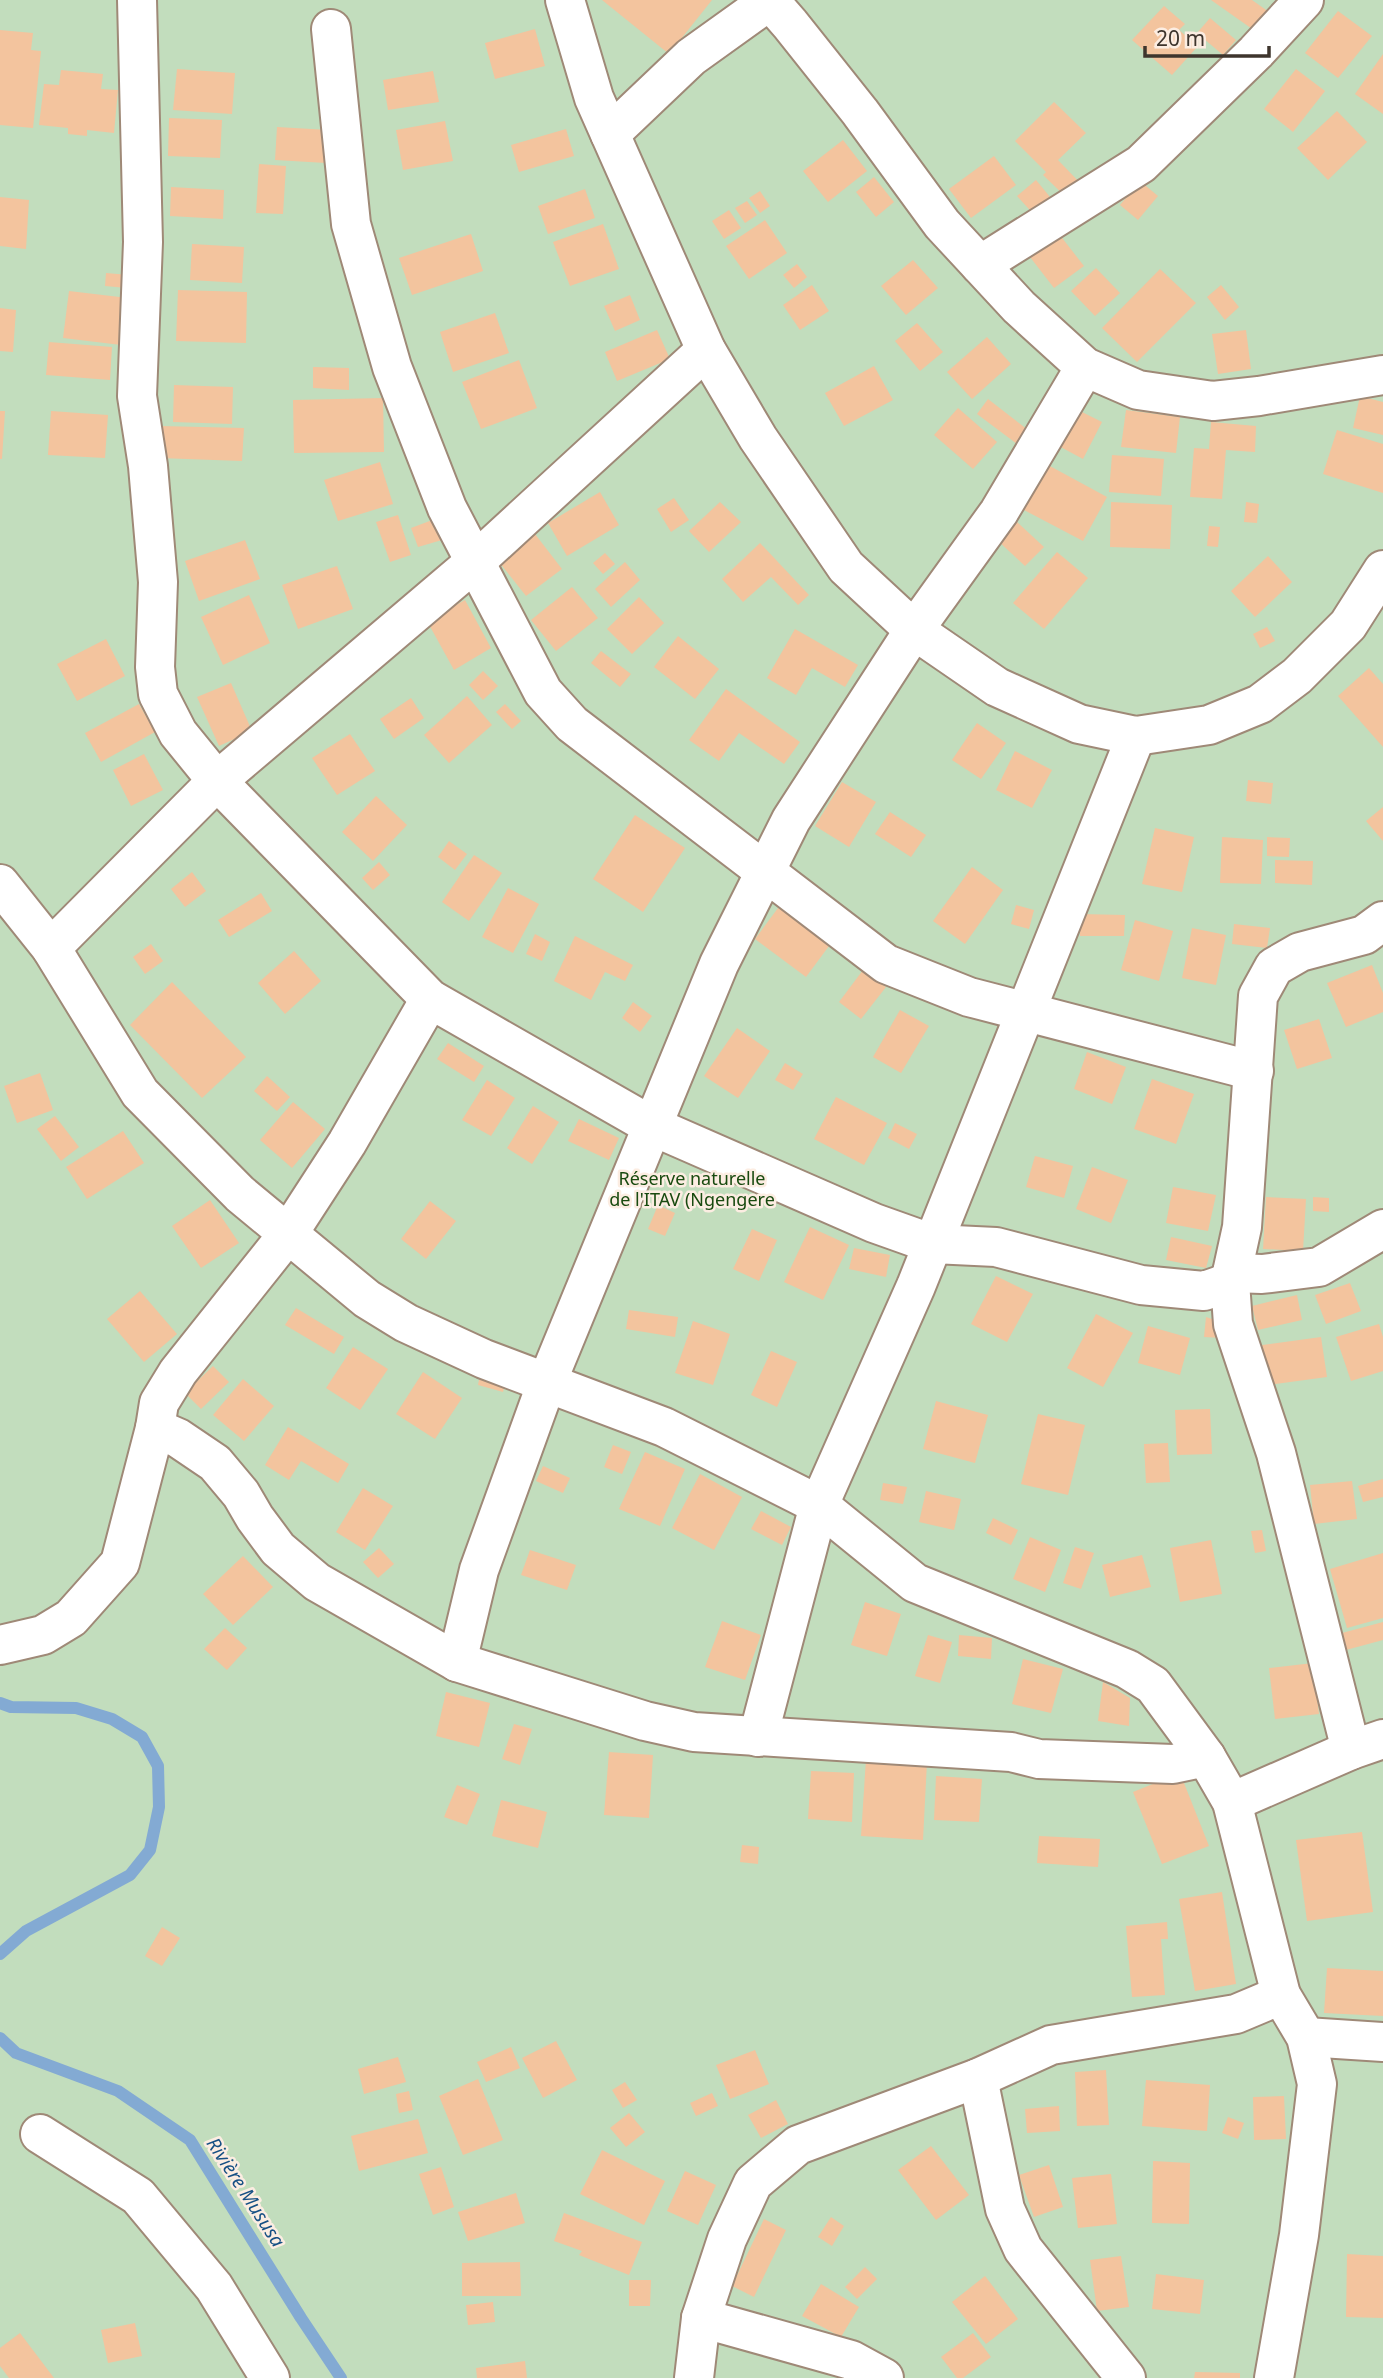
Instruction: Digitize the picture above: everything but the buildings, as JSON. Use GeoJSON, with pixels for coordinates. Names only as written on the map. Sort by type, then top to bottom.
{"type":"FeatureCollection","features":[{"type":"Feature","properties":{"kind":"street"},"geometry":{"type":"LineString","coordinates":[[137,0],[143,243],[137,396],[148,466],[158,582],[158,694],[178,733],[217,781],[430,999],[652,1126],[874,1223],[933,1244],[996,1247],[1141,1285],[1204,1291],[1231,1278],[1320,1267],[1383,1229]]}},
{"type":"Feature","properties":{"kind":"street"},"geometry":{"type":"LineString","coordinates":[[565,0],[594,98],[706,350],[758,438],[846,567],[914,629],[997,687],[1079,724],[1136,736],[1209,725],[1260,704],[1297,676],[1348,625],[1383,570]]}},
{"type":"Feature","properties":{"kind":"street"},"geometry":{"type":"LineString","coordinates":[[610,134],[691,57],[769,0],[860,112],[942,224],[1019,307],[1085,367],[1138,390],[1213,401],[1383,375]]}},
{"type":"Feature","properties":{"kind":"street"},"geometry":{"type":"LineString","coordinates":[[980,265],[1141,164],[1304,0]]}},
{"type":"Feature","properties":{"kind":"street"},"geometry":{"type":"LineString","coordinates":[[331,29],[351,224],[391,367],[447,508],[544,692],[572,724],[886,964],[969,997],[1254,1071]]}},
{"type":"Feature","properties":{"kind":"street"},"geometry":{"type":"LineString","coordinates":[[51,948],[217,781],[476,561],[706,350]]}},
{"type":"Feature","properties":{"kind":"street"},"geometry":{"type":"LineString","coordinates":[[457,1662],[479,1570],[547,1381],[719,964],[790,820],[914,629],[999,512],[1085,367]]}},
{"type":"Feature","properties":{"kind":"street"},"geometry":{"type":"LineString","coordinates":[[758,1737],[820,1505],[933,1244],[1136,736]]}},
{"type":"Feature","properties":{"kind":"street"},"geometry":{"type":"LineString","coordinates":[[0,884],[51,948],[140,1093],[240,1194],[367,1299],[406,1324],[484,1359],[664,1427],[820,1505],[915,1583],[1127,1669],[1153,1685],[1206,1756],[1232,1802],[1281,1995],[1306,2037],[1317,2084],[1299,2235],[1274,2378]]}},
{"type":"Feature","properties":{"kind":"street"},"geometry":{"type":"LineString","coordinates":[[1232,1802],[1367,1745],[1233,1324],[1231,1278],[1242,1227],[1258,996],[1275,967],[1300,953],[1364,934],[1383,921]]}},
{"type":"Feature","properties":{"kind":"street"},"geometry":{"type":"LineString","coordinates":[[0,1644],[43,1635],[71,1618],[120,1563],[159,1403],[177,1372],[288,1234],[347,1143],[430,999]]}},
{"type":"Feature","properties":{"kind":"street"},"geometry":{"type":"LineString","coordinates":[[155,1428],[178,1438],[215,1463],[242,1494],[255,1518],[278,1549],[317,1582],[457,1662],[645,1721],[694,1732],[1011,1752],[1039,1759],[1173,1764],[1206,1756]]}},
{"type":"Feature","properties":{"kind":"street"},"geometry":{"type":"LineString","coordinates":[[694,2378],[701,2318],[726,2239],[753,2183],[798,2145],[978,2078],[1051,2045],[1236,2014],[1281,1995]]}},
{"type":"Feature","properties":{"kind":"street"},"geometry":{"type":"LineString","coordinates":[[1306,2037],[1383,2042]]}},
{"type":"Feature","properties":{"kind":"street"},"geometry":{"type":"LineString","coordinates":[[978,2078],[1005,2209],[1023,2249],[1126,2378]]}},
{"type":"Feature","properties":{"kind":"street"},"geometry":{"type":"LineString","coordinates":[[40,2134],[138,2196],[214,2287],[270,2378]]}},
{"type":"Feature","properties":{"kind":"street"},"geometry":{"type":"LineString","coordinates":[[701,2318],[850,2360],[884,2378]]}},
{"type":"Feature","properties":{"kind":"green space","name":"Réserve naturelle de l'ITAV (Ngengere"},"geometry":{"type":"Polygon","coordinates":[[[0,0],[1383,0],[1383,2378],[0,2378],[0,0]]]}},
{"type":"Feature","properties":{"kind":"waterway","name":"Rivière Mususa"},"geometry":{"type":"LineString","coordinates":[[0,1703],[11,1707],[76,1708],[112,1719],[142,1737],[158,1766],[159,1807],[150,1850],[130,1875],[26,1931],[0,1954]]}},
{"type":"Feature","properties":{"kind":"waterway","name":"Rivière Mususa"},"geometry":{"type":"LineString","coordinates":[[0,2038],[16,2053],[118,2091],[190,2140],[341,2378]]}}]}
